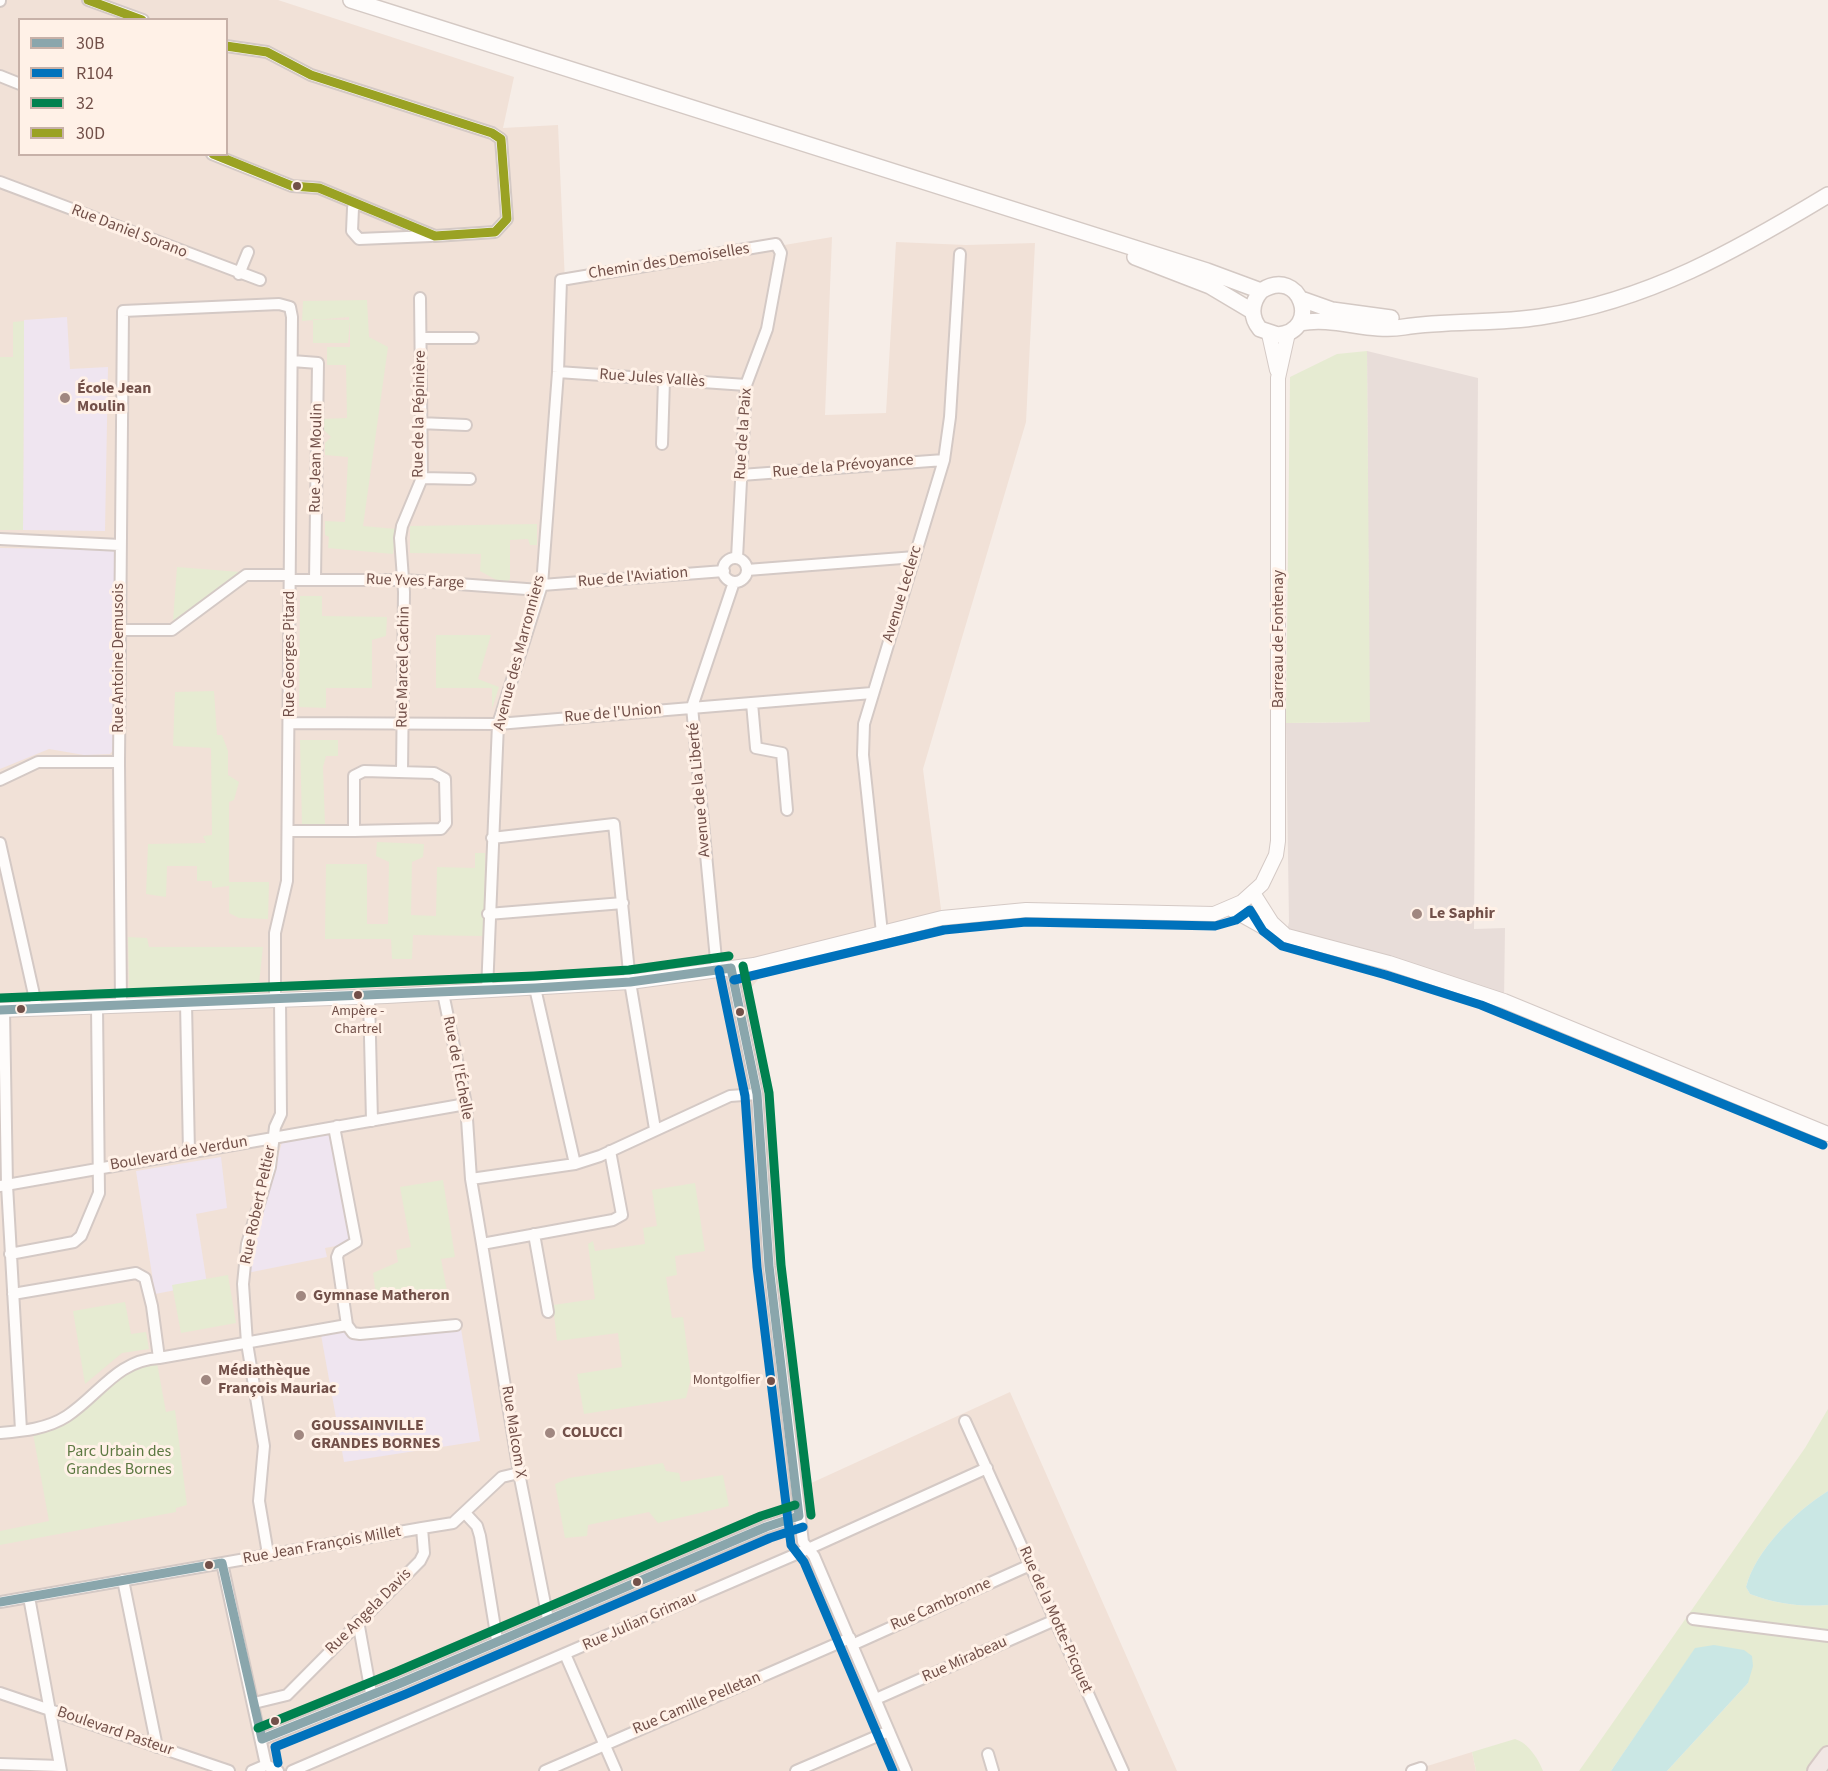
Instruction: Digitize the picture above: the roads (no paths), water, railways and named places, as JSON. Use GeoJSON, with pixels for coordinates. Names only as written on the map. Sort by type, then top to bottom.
{"type":"FeatureCollection","features":[{"type":"Feature","properties":{"kind":"highway"},"geometry":{"type":"LineString","coordinates":[[1816,1771],[1828,1755]]}},
{"type":"Feature","properties":{"kind":"main road"},"geometry":{"type":"LineString","coordinates":[[351,0],[1048,223],[1207,271],[1261,291]]}},
{"type":"Feature","properties":{"kind":"main road"},"geometry":{"type":"LineString","coordinates":[[1421,323],[1403,328],[1364,327],[1323,321],[1269,334],[1257,325],[1252,311],[1254,300],[1261,291],[1273,285],[1286,286],[1301,299],[1332,310],[1421,323],[1517,320],[1569,312],[1627,298],[1707,265],[1828,195]]}},
{"type":"Feature","properties":{"kind":"main road"},"geometry":{"type":"LineString","coordinates":[[1048,223],[1210,286],[1252,311]]}},
{"type":"Feature","properties":{"kind":"main road"},"geometry":{"type":"LineString","coordinates":[[1294,328],[1303,311],[1301,299]]}},
{"type":"Feature","properties":{"kind":"street"},"geometry":{"type":"LineString","coordinates":[[88,0],[138,18]]}},
{"type":"Feature","properties":{"kind":"street"},"geometry":{"type":"LineString","coordinates":[[228,46],[267,52],[295,68],[492,133],[501,139],[507,219],[502,228],[495,232],[359,239],[352,231],[353,208],[357,204]]}},
{"type":"Feature","properties":{"kind":"street"},"geometry":{"type":"LineString","coordinates":[[0,76],[18,83]]}},
{"type":"Feature","properties":{"kind":"street"},"geometry":{"type":"LineString","coordinates":[[217,156],[292,186],[319,188],[435,236]]}},
{"type":"Feature","properties":{"kind":"street","name":"Rue Daniel Sorano"},"geometry":{"type":"LineString","coordinates":[[0,182],[260,280]]}},
{"type":"Feature","properties":{"kind":"street","name":"Chemin des Demoiselles"},"geometry":{"type":"LineString","coordinates":[[561,280],[776,244]]}},
{"type":"Feature","properties":{"kind":"street","name":"Rue de la Paix"},"geometry":{"type":"LineString","coordinates":[[737,558],[746,385],[767,329],[781,253],[776,244]]}},
{"type":"Feature","properties":{"kind":"street"},"geometry":{"type":"LineString","coordinates":[[239,274],[248,252]]}},
{"type":"Feature","properties":{"kind":"street","name":"Avenue Leclerc"},"geometry":{"type":"LineString","coordinates":[[882,933],[863,755],[864,724],[944,460],[950,417],[960,254]]}},
{"type":"Feature","properties":{"kind":"street","name":"Avenue des Marronniers"},"geometry":{"type":"LineString","coordinates":[[486,991],[498,724],[541,587],[558,372],[561,280]]}},
{"type":"Feature","properties":{"kind":"street","name":"Rue de la Pépinière"},"geometry":{"type":"LineString","coordinates":[[402,526],[422,478],[419,423],[420,298]]}},
{"type":"Feature","properties":{"kind":"street","name":"Rue Georges Pitard"},"geometry":{"type":"LineString","coordinates":[[123,311],[279,304],[290,307],[292,361],[287,889],[275,933],[277,1000]]}},
{"type":"Feature","properties":{"kind":"street","name":"Rue Antoine Demusois"},"geometry":{"type":"LineString","coordinates":[[121,1005],[119,762],[123,311]]}},
{"type":"Feature","properties":{"kind":"street","name":"Barreau de Fontenay"},"geometry":{"type":"LineString","coordinates":[[1278,378],[1294,328]]}},
{"type":"Feature","properties":{"kind":"street","name":"Barreau de Fontenay"},"geometry":{"type":"LineString","coordinates":[[1232,909],[1253,893],[1270,872],[1276,855],[1279,824],[1278,378],[1269,334]]}},
{"type":"Feature","properties":{"kind":"street"},"geometry":{"type":"LineString","coordinates":[[421,338],[473,338]]}},
{"type":"Feature","properties":{"kind":"street","name":"Rue Jean Moulin"},"geometry":{"type":"LineString","coordinates":[[292,361],[318,363],[315,580]]}},
{"type":"Feature","properties":{"kind":"street","name":"Rue Jules Vallès"},"geometry":{"type":"LineString","coordinates":[[558,372],[746,385]]}},
{"type":"Feature","properties":{"kind":"street"},"geometry":{"type":"LineString","coordinates":[[662,444],[664,380]]}},
{"type":"Feature","properties":{"kind":"street"},"geometry":{"type":"LineString","coordinates":[[419,423],[466,425]]}},
{"type":"Feature","properties":{"kind":"street","name":"Rue de la Prévoyance"},"geometry":{"type":"LineString","coordinates":[[741,475],[944,460]]}},
{"type":"Feature","properties":{"kind":"street"},"geometry":{"type":"LineString","coordinates":[[422,478],[471,479]]}},
{"type":"Feature","properties":{"kind":"street","name":"Rue Marcel Cachin"},"geometry":{"type":"LineString","coordinates":[[402,526],[400,538],[404,580],[402,772]]}},
{"type":"Feature","properties":{"kind":"street"},"geometry":{"type":"LineString","coordinates":[[0,539],[120,544]]}},
{"type":"Feature","properties":{"kind":"street"},"geometry":{"type":"LineString","coordinates":[[747,570],[915,557]]}},
{"type":"Feature","properties":{"kind":"street"},"geometry":{"type":"LineString","coordinates":[[737,558],[743,561],[747,570],[742,580],[734,582],[728,579],[724,571],[729,560],[737,558]]}},
{"type":"Feature","properties":{"kind":"street","name":"Rue de l'Aviation"},"geometry":{"type":"LineString","coordinates":[[541,587],[724,571]]}},
{"type":"Feature","properties":{"kind":"street","name":"Rue Yves Farge"},"geometry":{"type":"LineString","coordinates":[[120,630],[172,630],[246,575],[315,580],[404,580],[541,587]]}},
{"type":"Feature","properties":{"kind":"street","name":"Avenue de la Liberté"},"geometry":{"type":"LineString","coordinates":[[717,970],[692,707],[734,582]]}},
{"type":"Feature","properties":{"kind":"street","name":"Rue de l'Union"},"geometry":{"type":"LineString","coordinates":[[290,723],[498,724],[872,693]]}},
{"type":"Feature","properties":{"kind":"street"},"geometry":{"type":"LineString","coordinates":[[752,703],[756,748],[782,753],[787,810]]}},
{"type":"Feature","properties":{"kind":"street"},"geometry":{"type":"LineString","coordinates":[[0,780],[38,762],[119,762]]}},
{"type":"Feature","properties":{"kind":"street"},"geometry":{"type":"LineString","coordinates":[[288,831],[354,831],[441,829],[446,823],[445,779],[434,773],[364,771],[354,776],[354,831]]}},
{"type":"Feature","properties":{"kind":"street"},"geometry":{"type":"LineString","coordinates":[[492,838],[614,824],[630,982],[655,1129]]}},
{"type":"Feature","properties":{"kind":"street"},"geometry":{"type":"LineString","coordinates":[[0,843],[37,1008]]}},
{"type":"Feature","properties":{"kind":"street"},"geometry":{"type":"LineString","coordinates":[[1253,893],[1272,923],[1286,935]]}},
{"type":"Feature","properties":{"kind":"street"},"geometry":{"type":"LineString","coordinates":[[488,914],[623,903]]}},
{"type":"Feature","properties":{"kind":"street"},"geometry":{"type":"LineString","coordinates":[[21,1430],[4,1186],[2,1010],[443,993],[630,982],[731,968],[942,918],[1026,910],[1202,915],[1232,909],[1264,929],[1389,963],[1485,994],[1828,1134]]}},
{"type":"Feature","properties":{"kind":"street"},"geometry":{"type":"LineString","coordinates":[[731,968],[757,1094],[769,1266],[803,1542],[814,1556],[906,1771]]}},
{"type":"Feature","properties":{"kind":"street"},"geometry":{"type":"LineString","coordinates":[[535,988],[575,1164]]}},
{"type":"Feature","properties":{"kind":"street","name":"Rue de l'Échelle"},"geometry":{"type":"LineString","coordinates":[[443,993],[466,1104],[471,1179],[482,1244]]}},
{"type":"Feature","properties":{"kind":"street"},"geometry":{"type":"LineString","coordinates":[[369,996],[372,1121]]}},
{"type":"Feature","properties":{"kind":"street","name":"Rue Robert Peltier"},"geometry":{"type":"LineString","coordinates":[[268,1554],[259,1501],[264,1446],[247,1343],[243,1284],[247,1244],[270,1167],[273,1137],[280,1114],[277,1000]]}},
{"type":"Feature","properties":{"kind":"street"},"geometry":{"type":"LineString","coordinates":[[186,1003],[189,1153]]}},
{"type":"Feature","properties":{"kind":"street"},"geometry":{"type":"LineString","coordinates":[[10,1254],[74,1242],[81,1236],[99,1192],[97,1006]]}},
{"type":"Feature","properties":{"kind":"street"},"geometry":{"type":"LineString","coordinates":[[471,1179],[575,1164],[610,1152],[655,1129],[730,1096],[757,1094]]}},
{"type":"Feature","properties":{"kind":"street","name":"Boulevard de Verdun"},"geometry":{"type":"LineString","coordinates":[[4,1186],[466,1104]]}},
{"type":"Feature","properties":{"kind":"street"},"geometry":{"type":"LineString","coordinates":[[337,1126],[335,1132],[356,1242],[339,1252],[337,1257],[347,1325],[353,1333],[360,1334],[456,1325]]}},
{"type":"Feature","properties":{"kind":"street"},"geometry":{"type":"LineString","coordinates":[[482,1244],[613,1221],[622,1215],[610,1152]]}},
{"type":"Feature","properties":{"kind":"street"},"geometry":{"type":"LineString","coordinates":[[534,1234],[548,1312]]}},
{"type":"Feature","properties":{"kind":"street","name":"Rue Malcom X"},"geometry":{"type":"LineString","coordinates":[[482,1244],[519,1473],[548,1619]]}},
{"type":"Feature","properties":{"kind":"street"},"geometry":{"type":"LineString","coordinates":[[13,1294],[136,1273],[145,1278],[152,1306],[159,1358]]}},
{"type":"Feature","properties":{"kind":"street"},"geometry":{"type":"LineString","coordinates":[[0,1433],[37,1429],[56,1422],[69,1415],[113,1374],[144,1359],[347,1325]]}},
{"type":"Feature","properties":{"kind":"street","name":"Rue de la Motte-Picquet"},"geometry":{"type":"LineString","coordinates":[[965,1421],[1122,1771]]}},
{"type":"Feature","properties":{"kind":"street","name":"Rue Julian Grimau"},"geometry":{"type":"LineString","coordinates":[[292,1771],[808,1549],[987,1468]]}},
{"type":"Feature","properties":{"kind":"street"},"geometry":{"type":"LineString","coordinates":[[422,1528],[453,1524],[502,1477],[519,1473]]}},
{"type":"Feature","properties":{"kind":"street"},"geometry":{"type":"LineString","coordinates":[[465,1512],[477,1526],[480,1536],[497,1640]]}},
{"type":"Feature","properties":{"kind":"street"},"geometry":{"type":"LineString","coordinates":[[262,1739],[371,1693],[401,1683],[497,1640],[766,1527],[799,1516]]}},
{"type":"Feature","properties":{"kind":"street","name":"Rue Jean François Millet"},"geometry":{"type":"LineString","coordinates":[[0,1602],[422,1528]]}},
{"type":"Feature","properties":{"kind":"street","name":"Rue Angela Davis"},"geometry":{"type":"LineString","coordinates":[[254,1703],[287,1695],[420,1561],[424,1552],[422,1528]]}},
{"type":"Feature","properties":{"kind":"street"},"geometry":{"type":"LineString","coordinates":[[222,1563],[266,1765]]}},
{"type":"Feature","properties":{"kind":"street","name":"Rue Cambronne"},"geometry":{"type":"LineString","coordinates":[[851,1641],[1030,1565]]}},
{"type":"Feature","properties":{"kind":"street"},"geometry":{"type":"LineString","coordinates":[[123,1580],[157,1747]]}},
{"type":"Feature","properties":{"kind":"street"},"geometry":{"type":"LineString","coordinates":[[0,1764],[61,1768],[29,1597]]}},
{"type":"Feature","properties":{"kind":"street"},"geometry":{"type":"LineString","coordinates":[[1693,1619],[1828,1636]]}},
{"type":"Feature","properties":{"kind":"street","name":"Rue Mirabeau"},"geometry":{"type":"LineString","coordinates":[[876,1699],[1055,1620]]}},
{"type":"Feature","properties":{"kind":"street"},"geometry":{"type":"LineString","coordinates":[[358,1621],[371,1693]]}},
{"type":"Feature","properties":{"kind":"street","name":"Rue Camille Pelletan"},"geometry":{"type":"LineString","coordinates":[[545,1771],[851,1641]]}},
{"type":"Feature","properties":{"kind":"street"},"geometry":{"type":"LineString","coordinates":[[565,1654],[615,1771]]}},
{"type":"Feature","properties":{"kind":"street","name":"Boulevard Pasteur"},"geometry":{"type":"LineString","coordinates":[[0,1693],[230,1771]]}},
{"type":"Feature","properties":{"kind":"street"},"geometry":{"type":"LineString","coordinates":[[796,1771],[889,1731]]}},
{"type":"Feature","properties":{"kind":"street"},"geometry":{"type":"LineString","coordinates":[[988,1754],[993,1771]]}},
{"type":"Feature","properties":{"kind":"street"},"geometry":{"type":"LineString","coordinates":[[252,1771],[266,1765],[278,1771]]}},
{"type":"Feature","properties":{"kind":"water"},"geometry":{"type":"Polygon","coordinates":[[[1828,1491],[1828,1605],[1789,1604],[1750,1594],[1746,1587],[1751,1573],[1768,1545],[1803,1509],[1828,1491]]]}},
{"type":"Feature","properties":{"kind":"water"},"geometry":{"type":"Polygon","coordinates":[[[1714,1645],[1744,1650],[1752,1656],[1753,1666],[1748,1683],[1667,1771],[1611,1771],[1695,1648],[1714,1645]]]}},
{"type":"Feature","properties":{"kind":"place","name":"École Jean Moulin"},"geometry":{"type":"Point","coordinates":[65,398]}},
{"type":"Feature","properties":{"kind":"place","name":"Le Saphir"},"geometry":{"type":"Point","coordinates":[1417,914]}},
{"type":"Feature","properties":{"kind":"place","name":"Ampère - Chartrel"},"geometry":{"type":"Point","coordinates":[358,995]}},
{"type":"Feature","properties":{"kind":"place","name":"Gymnase Matheron"},"geometry":{"type":"Point","coordinates":[301,1296]}},
{"type":"Feature","properties":{"kind":"place","name":"Médiathèque François Mauriac"},"geometry":{"type":"Point","coordinates":[206,1380]}},
{"type":"Feature","properties":{"kind":"place","name":"Montgolfier"},"geometry":{"type":"Point","coordinates":[771,1381]}},
{"type":"Feature","properties":{"kind":"place","name":"COLUCCI"},"geometry":{"type":"Point","coordinates":[550,1433]}},
{"type":"Feature","properties":{"kind":"place","name":"GOUSSAINVILLE GRANDES BORNES"},"geometry":{"type":"Point","coordinates":[299,1435]}},
{"type":"Feature","properties":{"kind":"park label","name":"Parc Urbain des Grandes Bornes"},"geometry":{"type":"Point","coordinates":[119,1461]}}]}
